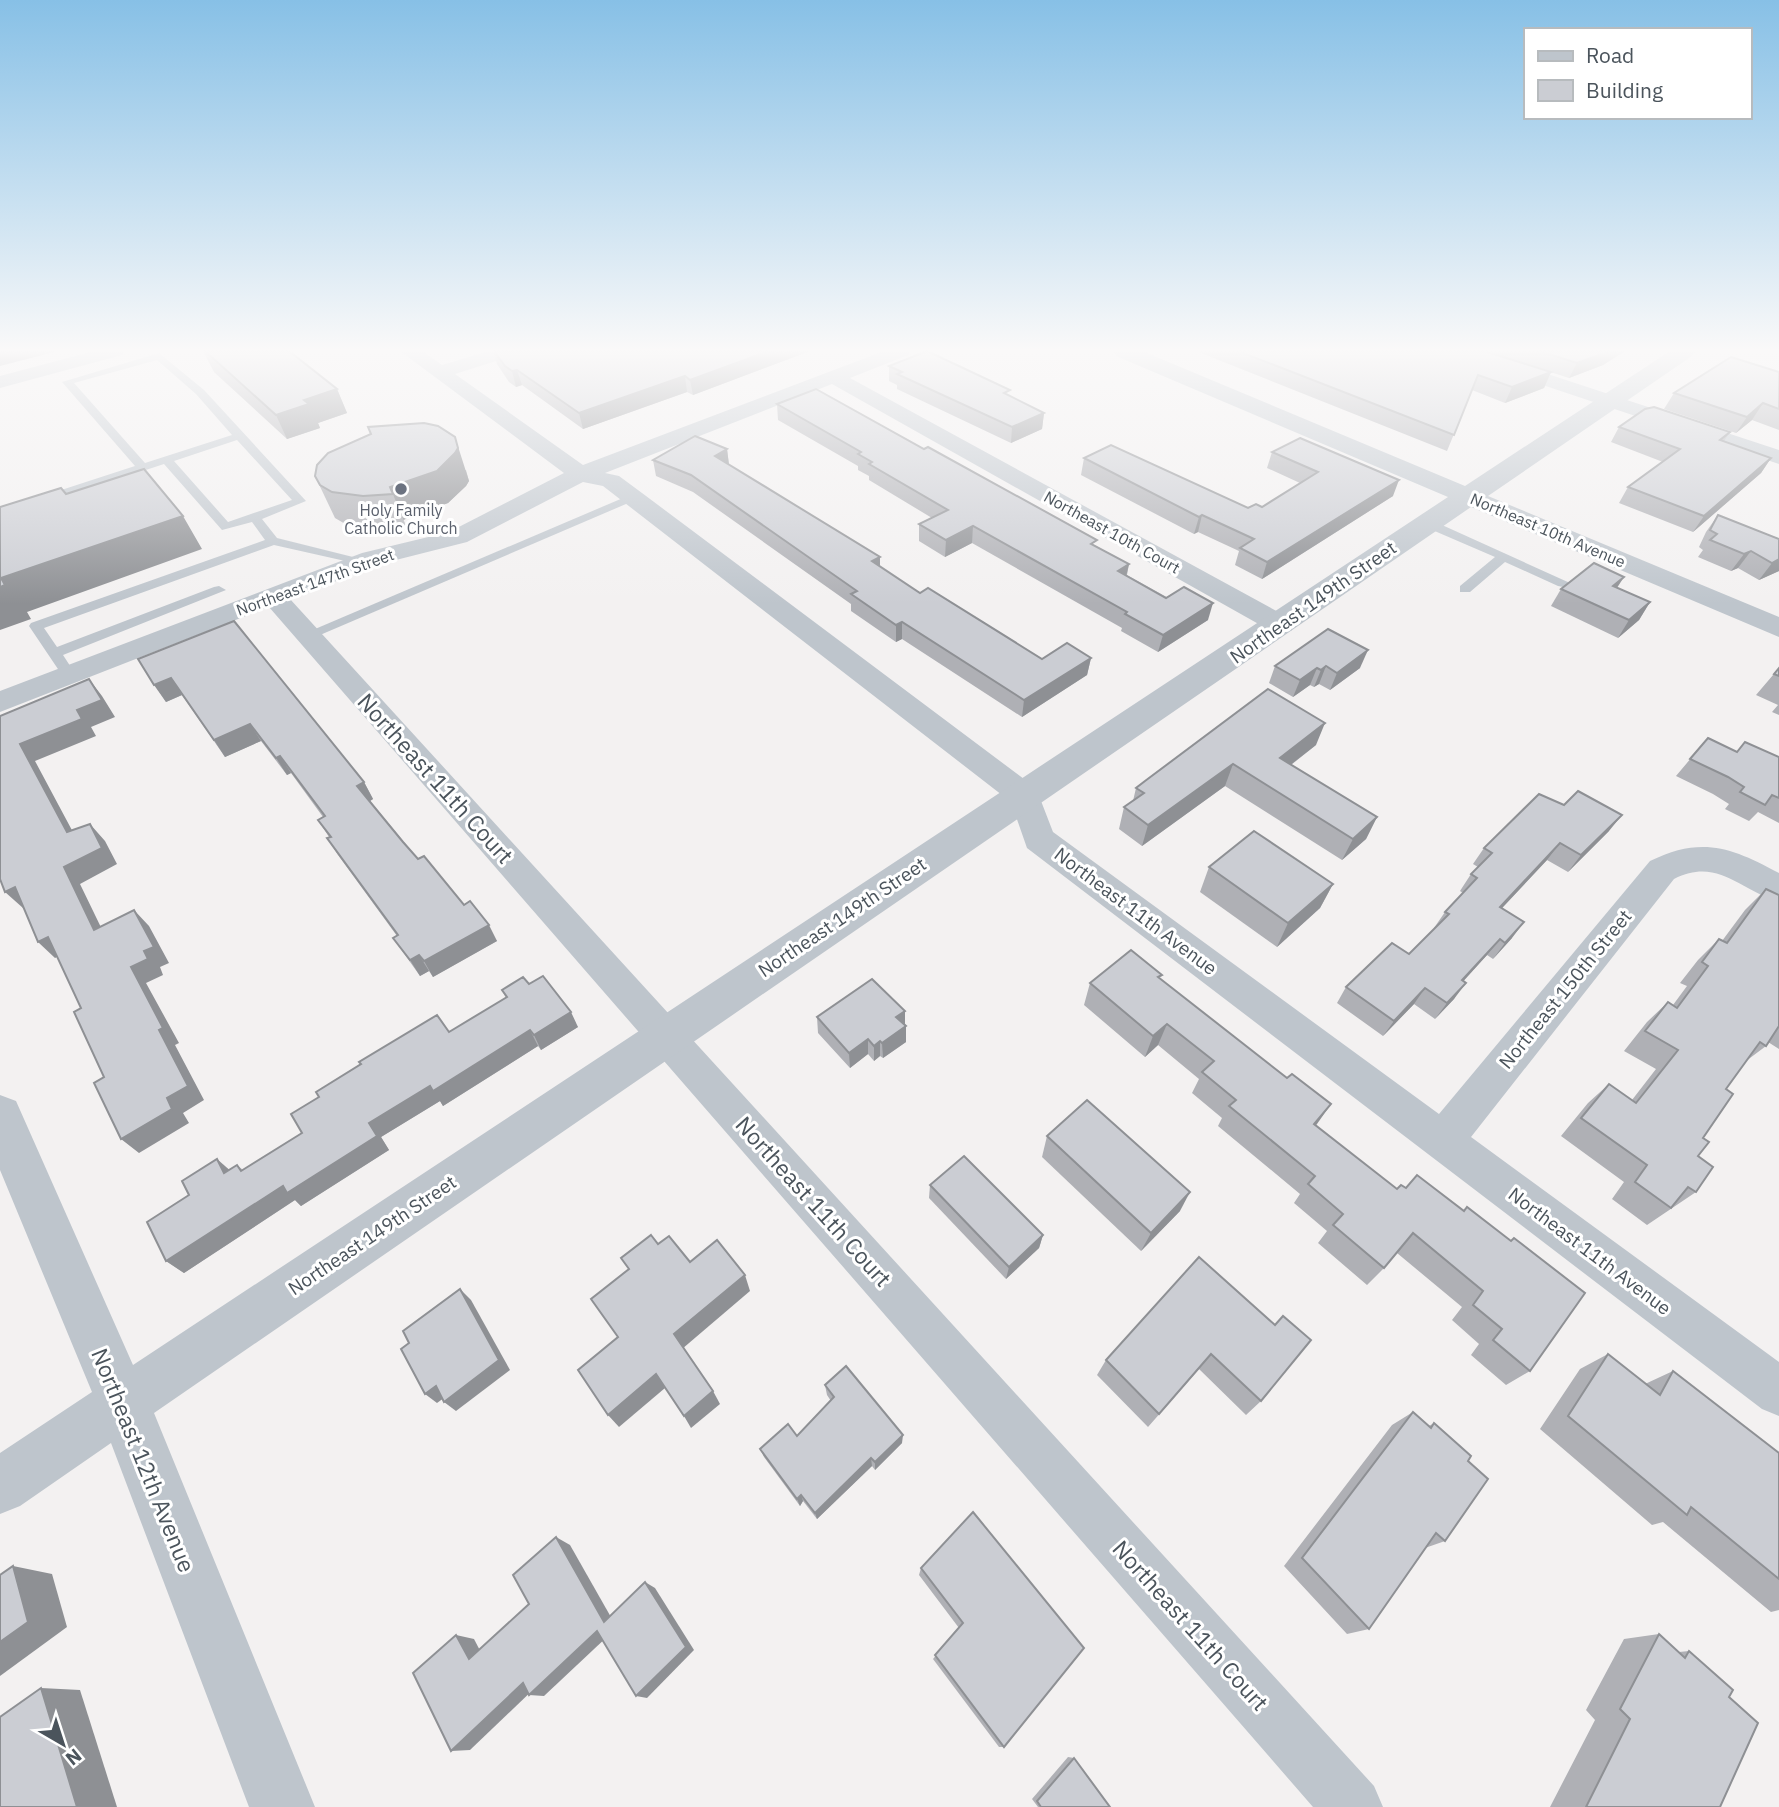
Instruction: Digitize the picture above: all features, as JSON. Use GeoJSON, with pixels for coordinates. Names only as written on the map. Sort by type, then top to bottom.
{"type":"FeatureCollection","features":[{"type":"Feature","properties":{"kind":"street"},"geometry":{"type":"LineString","coordinates":[[527,435],[580,474],[611,481],[1025,796]]}},
{"type":"Feature","properties":{"kind":"street","name":"Northeast 147th Street"},"geometry":{"type":"LineString","coordinates":[[0,702],[363,561],[458,537],[580,474],[681,435]]}},
{"type":"Feature","properties":{"kind":"street","name":"Northeast 10th Court"},"geometry":{"type":"LineString","coordinates":[[939,435],[1281,625]]}},
{"type":"Feature","properties":{"kind":"street","name":"Northeast 10th Avenue"},"geometry":{"type":"LineString","coordinates":[[1324,435],[1779,628]]}},
{"type":"Feature","properties":{"kind":"street","name":"Northeast 149th Street"},"geometry":{"type":"LineString","coordinates":[[0,1486],[1281,625],[1466,495],[1556,435]]}},
{"type":"Feature","properties":{"kind":"street"},"geometry":{"type":"LineString","coordinates":[[1711,435],[1779,457]]}},
{"type":"Feature","properties":{"kind":"street","name":"Northeast 11th Court"},"geometry":{"type":"LineString","coordinates":[[273,596],[1353,1807]]}},
{"type":"Feature","properties":{"kind":"street","name":"Northeast 11th Avenue"},"geometry":{"type":"LineString","coordinates":[[1025,796],[1039,839],[1779,1392]]}},
{"type":"Feature","properties":{"kind":"street","name":"Northeast 150th Street"},"geometry":{"type":"LineString","coordinates":[[1443,1140],[1662,870],[1676,861],[1699,855],[1730,863],[1779,889]]}},
{"type":"Feature","properties":{"kind":"street","name":"Northeast 12th Avenue"},"geometry":{"type":"LineString","coordinates":[[0,1115],[123,1403],[282,1807]]}},
{"type":"Feature","properties":{"kind":"lane"},"geometry":{"type":"LineString","coordinates":[[114,435],[142,467]]}},
{"type":"Feature","properties":{"kind":"lane"},"geometry":{"type":"LineString","coordinates":[[0,514],[166,459],[239,436],[300,501],[226,527],[166,459]]}},
{"type":"Feature","properties":{"kind":"lane"},"geometry":{"type":"LineString","coordinates":[[307,635],[634,498]]}},
{"type":"Feature","properties":{"kind":"lane"},"geometry":{"type":"LineString","coordinates":[[254,517],[273,541]]}},
{"type":"Feature","properties":{"kind":"lane"},"geometry":{"type":"LineString","coordinates":[[1427,523],[1563,583]]}},
{"type":"Feature","properties":{"kind":"lane"},"geometry":{"type":"LineString","coordinates":[[69,675],[36,626],[273,541],[363,561]]}},
{"type":"Feature","properties":{"kind":"lane"},"geometry":{"type":"LineString","coordinates":[[1465,589],[1504,556]]}},
{"type":"Feature","properties":{"kind":"lane"},"geometry":{"type":"LineString","coordinates":[[55,653],[219,590]]}},
{"type":"Feature","properties":{"kind":"building"},"geometry":{"type":"Polygon","coordinates":[[[368,435],[452,435],[458,448],[437,471],[390,487],[393,494],[363,496],[332,492],[320,485],[315,476],[317,465],[328,453],[368,435]]]}},
{"type":"Feature","properties":{"kind":"building"},"geometry":{"type":"Polygon","coordinates":[[[832,435],[899,435],[924,449],[928,447],[1097,540],[1091,544],[1129,564],[1118,571],[1166,598],[1184,587],[1213,603],[1163,635],[973,526],[946,540],[919,524],[948,510],[869,464],[872,462],[858,454],[861,452],[832,435]]]}},
{"type":"Feature","properties":{"kind":"building"},"geometry":{"type":"Polygon","coordinates":[[[1642,435],[1726,435],[1720,440],[1771,458],[1704,516],[1628,487],[1680,449],[1642,435]]]}},
{"type":"Feature","properties":{"kind":"building"},"geometry":{"type":"Polygon","coordinates":[[[695,436],[727,449],[715,456],[880,557],[872,561],[920,593],[928,588],[1042,659],[1067,643],[1091,658],[1024,700],[902,622],[896,625],[851,594],[857,591],[691,475],[653,460],[695,436]]]}},
{"type":"Feature","properties":{"kind":"building"},"geometry":{"type":"Polygon","coordinates":[[[1300,438],[1399,480],[1267,562],[1240,548],[1254,539],[1202,515],[1199,517],[1084,458],[1111,445],[1248,508],[1256,504],[1262,507],[1318,472],[1272,452],[1300,438]]]}},
{"type":"Feature","properties":{"kind":"building"},"geometry":{"type":"Polygon","coordinates":[[[144,469],[183,516],[1,578],[5,585],[0,587],[0,507],[61,488],[66,494],[144,469]]]}},
{"type":"Feature","properties":{"kind":"building"},"geometry":{"type":"Polygon","coordinates":[[[1718,515],[1779,539],[1779,559],[1772,563],[1751,551],[1744,554],[1710,540],[1717,534],[1710,530],[1718,515]]]}},
{"type":"Feature","properties":{"kind":"building"},"geometry":{"type":"Polygon","coordinates":[[[1594,563],[1624,577],[1613,586],[1650,602],[1629,620],[1561,589],[1594,563]]]}},
{"type":"Feature","properties":{"kind":"building"},"geometry":{"type":"Polygon","coordinates":[[[234,621],[364,782],[357,786],[403,842],[418,859],[424,856],[464,905],[470,901],[489,925],[424,961],[419,955],[410,960],[393,938],[398,935],[327,838],[331,837],[318,820],[325,816],[280,756],[276,758],[250,724],[214,740],[171,678],[154,685],[138,659],[234,621]]]}},
{"type":"Feature","properties":{"kind":"building"},"geometry":{"type":"Polygon","coordinates":[[[1328,629],[1368,650],[1337,673],[1326,666],[1321,670],[1317,668],[1300,680],[1275,666],[1328,629]]]}},
{"type":"Feature","properties":{"kind":"building"},"geometry":{"type":"Polygon","coordinates":[[[89,679],[102,700],[77,710],[82,719],[20,744],[67,832],[90,824],[102,848],[64,867],[94,930],[134,910],[154,947],[144,951],[148,959],[131,967],[163,1028],[159,1030],[188,1086],[167,1098],[172,1109],[121,1139],[94,1083],[104,1077],[74,1012],[81,1008],[48,937],[38,942],[15,887],[5,892],[0,879],[0,716],[89,679]]]}},
{"type":"Feature","properties":{"kind":"building"},"geometry":{"type":"Polygon","coordinates":[[[1268,689],[1325,723],[1280,758],[1377,817],[1353,839],[1233,764],[1148,825],[1124,807],[1144,793],[1136,788],[1268,689]]]}},
{"type":"Feature","properties":{"kind":"building"},"geometry":{"type":"Polygon","coordinates":[[[1708,738],[1737,752],[1745,742],[1779,757],[1779,798],[1772,795],[1765,805],[1740,792],[1744,787],[1728,777],[1690,759],[1708,738]]]}},
{"type":"Feature","properties":{"kind":"building"},"geometry":{"type":"Polygon","coordinates":[[[1578,791],[1622,815],[1581,855],[1560,843],[1500,907],[1524,922],[1505,943],[1500,939],[1462,980],[1466,983],[1447,1003],[1425,988],[1394,1021],[1346,987],[1392,943],[1409,954],[1449,914],[1445,912],[1477,878],[1471,874],[1492,853],[1484,848],[1539,794],[1564,805],[1578,791]]]}},
{"type":"Feature","properties":{"kind":"building"},"geometry":{"type":"Polygon","coordinates":[[[1254,831],[1333,884],[1288,923],[1209,867],[1254,831]]]}},
{"type":"Feature","properties":{"kind":"building"},"geometry":{"type":"Polygon","coordinates":[[[1766,889],[1779,895],[1779,1026],[1766,1046],[1760,1042],[1726,1089],[1733,1094],[1703,1138],[1709,1142],[1698,1156],[1713,1167],[1696,1192],[1688,1187],[1671,1208],[1635,1182],[1647,1165],[1581,1118],[1609,1084],[1636,1103],[1678,1050],[1645,1031],[1668,1002],[1677,1008],[1708,966],[1702,962],[1719,939],[1727,943],[1766,889]]]}},
{"type":"Feature","properties":{"kind":"building"},"geometry":{"type":"Polygon","coordinates":[[[1131,950],[1162,975],[1158,977],[1287,1078],[1292,1074],[1331,1104],[1314,1124],[1397,1189],[1401,1185],[1406,1188],[1417,1175],[1464,1211],[1467,1207],[1511,1241],[1514,1238],[1585,1293],[1530,1371],[1493,1340],[1502,1329],[1473,1305],[1483,1291],[1413,1233],[1384,1268],[1333,1225],[1343,1214],[1308,1184],[1315,1176],[1229,1106],[1236,1100],[1202,1072],[1214,1061],[1167,1024],[1153,1036],[1090,983],[1131,950]]]}},
{"type":"Feature","properties":{"kind":"building"},"geometry":{"type":"Polygon","coordinates":[[[543,976],[571,1012],[534,1035],[530,1030],[433,1091],[430,1086],[369,1123],[377,1136],[287,1193],[283,1186],[166,1261],[147,1222],[189,1195],[182,1181],[217,1159],[224,1173],[237,1165],[241,1171],[302,1133],[291,1114],[319,1097],[316,1092],[361,1064],[359,1062],[437,1015],[449,1032],[507,997],[502,990],[523,977],[529,984],[543,976]]]}},
{"type":"Feature","properties":{"kind":"building"},"geometry":{"type":"Polygon","coordinates":[[[872,979],[905,1011],[896,1017],[906,1026],[882,1043],[880,1041],[874,1046],[868,1039],[849,1053],[817,1017],[872,979]]]}},
{"type":"Feature","properties":{"kind":"building"},"geometry":{"type":"Polygon","coordinates":[[[1087,1100],[1190,1192],[1151,1233],[1047,1136],[1087,1100]]]}},
{"type":"Feature","properties":{"kind":"building"},"geometry":{"type":"Polygon","coordinates":[[[964,1156],[1043,1235],[1009,1267],[930,1185],[964,1156]]]}},
{"type":"Feature","properties":{"kind":"building"},"geometry":{"type":"Polygon","coordinates":[[[651,1235],[658,1244],[669,1236],[690,1262],[717,1240],[745,1275],[674,1334],[713,1391],[684,1416],[656,1374],[608,1415],[578,1370],[618,1337],[591,1299],[629,1269],[621,1258],[651,1235]]]}},
{"type":"Feature","properties":{"kind":"building"},"geometry":{"type":"Polygon","coordinates":[[[1199,1257],[1275,1325],[1283,1316],[1311,1340],[1261,1401],[1211,1354],[1159,1414],[1106,1360],[1199,1257]]]}},
{"type":"Feature","properties":{"kind":"building"},"geometry":{"type":"Polygon","coordinates":[[[460,1289],[499,1360],[444,1402],[436,1386],[425,1394],[401,1349],[409,1343],[403,1331],[460,1289]]]}},
{"type":"Feature","properties":{"kind":"building"},"geometry":{"type":"Polygon","coordinates":[[[1608,1354],[1660,1395],[1673,1371],[1779,1453],[1779,1579],[1691,1507],[1687,1515],[1568,1416],[1608,1354]]]}},
{"type":"Feature","properties":{"kind":"building"},"geometry":{"type":"Polygon","coordinates":[[[846,1366],[903,1435],[875,1462],[871,1458],[815,1513],[801,1495],[797,1499],[760,1449],[788,1424],[797,1436],[834,1397],[825,1385],[846,1366]]]}},
{"type":"Feature","properties":{"kind":"building"},"geometry":{"type":"Polygon","coordinates":[[[1413,1412],[1431,1428],[1434,1423],[1471,1456],[1468,1461],[1488,1479],[1445,1541],[1436,1533],[1369,1629],[1302,1558],[1413,1412]]]}},
{"type":"Feature","properties":{"kind":"building"},"geometry":{"type":"Polygon","coordinates":[[[973,1512],[1084,1648],[1004,1747],[935,1655],[963,1623],[921,1568],[973,1512]]]}},
{"type":"Feature","properties":{"kind":"building"},"geometry":{"type":"Polygon","coordinates":[[[556,1537],[604,1622],[645,1582],[686,1647],[636,1696],[597,1631],[529,1695],[523,1683],[451,1751],[413,1673],[456,1635],[469,1659],[529,1604],[513,1575],[556,1537]]]}},
{"type":"Feature","properties":{"kind":"building"},"geometry":{"type":"Polygon","coordinates":[[[13,1566],[28,1622],[0,1642],[0,1575],[13,1566]]]}},
{"type":"Feature","properties":{"kind":"building"},"geometry":{"type":"Polygon","coordinates":[[[1659,1634],[1685,1658],[1689,1651],[1733,1690],[1729,1697],[1758,1723],[1720,1807],[1586,1807],[1630,1719],[1620,1709],[1659,1634]]]}},
{"type":"Feature","properties":{"kind":"building"},"geometry":{"type":"Polygon","coordinates":[[[41,1688],[77,1807],[0,1807],[0,1717],[41,1688]]]}},
{"type":"Feature","properties":{"kind":"building"},"geometry":{"type":"Polygon","coordinates":[[[1074,1758],[1110,1807],[1041,1807],[1037,1801],[1074,1758]]]}},
{"type":"Feature","properties":{"kind":"place","name":"Holy Family Catholic Church"},"geometry":{"type":"Point","coordinates":[401,489]}}]}
